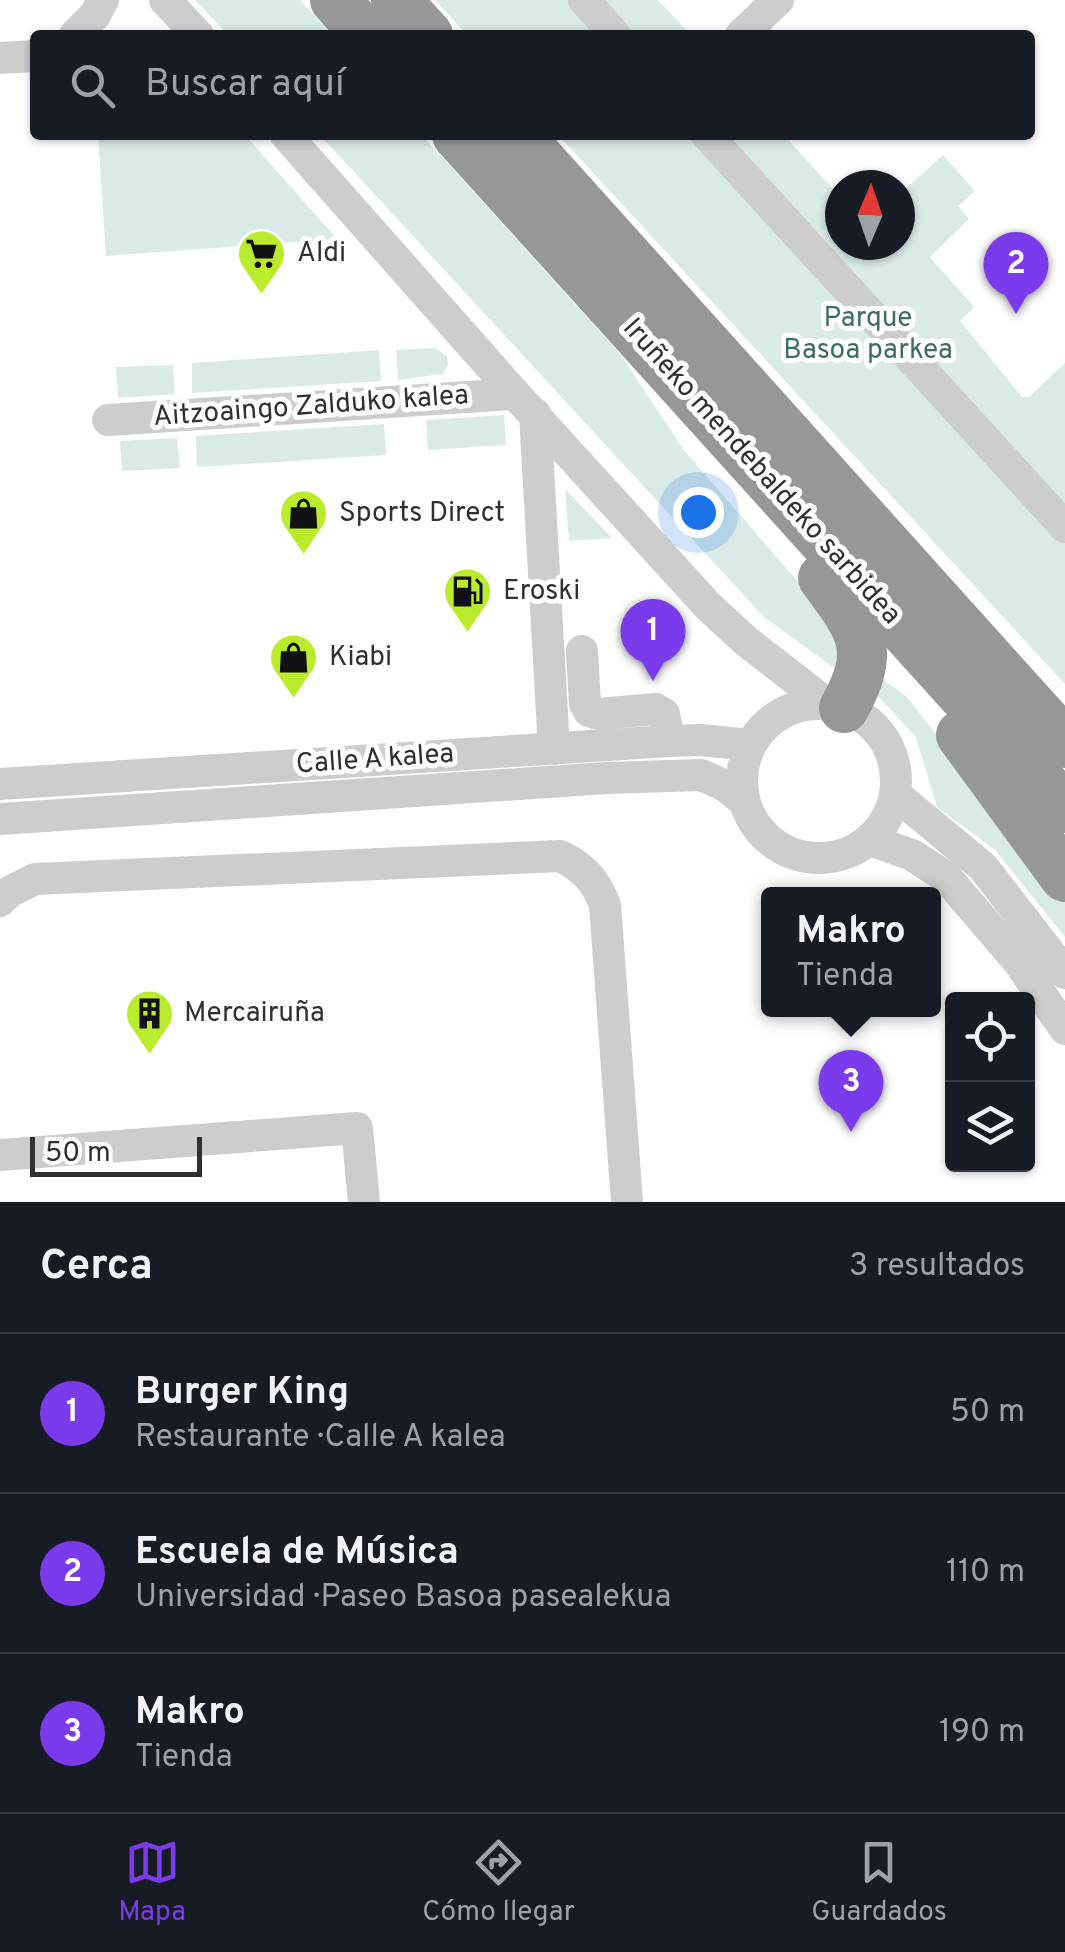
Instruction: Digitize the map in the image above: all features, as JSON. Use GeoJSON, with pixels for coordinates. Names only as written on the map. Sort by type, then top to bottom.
{"type":"FeatureCollection","features":[{"type":"Feature","properties":{"kind":"highway"},"geometry":{"type":"LineString","coordinates":[[334,0],[361,30]]}},
{"type":"Feature","properties":{"kind":"highway"},"geometry":{"type":"LineString","coordinates":[[396,0],[423,30]]}},
{"type":"Feature","properties":{"kind":"highway","name":"Iruñeko mendebaldeko sarbidea"},"geometry":{"type":"LineString","coordinates":[[461,140],[1065,808]]}},
{"type":"Feature","properties":{"kind":"highway","name":"Iruñeko mendebaldeko sarbidea"},"geometry":{"type":"LineString","coordinates":[[523,140],[1065,743]]}},
{"type":"Feature","properties":{"kind":"highway"},"geometry":{"type":"LineString","coordinates":[[524,140],[759,376],[1065,709]]}},
{"type":"Feature","properties":{"kind":"highway"},"geometry":{"type":"LineString","coordinates":[[615,310],[692,426],[810,562],[856,623],[863,643],[863,664],[857,684],[835,706]]}},
{"type":"Feature","properties":{"kind":"highway"},"geometry":{"type":"LineString","coordinates":[[866,588],[913,670],[1065,877]]}},
{"type":"Feature","properties":{"kind":"street"},"geometry":{"type":"LineString","coordinates":[[80,30],[104,0]]}},
{"type":"Feature","properties":{"kind":"street"},"geometry":{"type":"LineString","coordinates":[[165,0],[193,30]]}},
{"type":"Feature","properties":{"kind":"street"},"geometry":{"type":"LineString","coordinates":[[584,0],[611,30]]}},
{"type":"Feature","properties":{"kind":"street"},"geometry":{"type":"LineString","coordinates":[[746,30],[778,0]]}},
{"type":"Feature","properties":{"kind":"street"},"geometry":{"type":"LineString","coordinates":[[0,58],[30,56]]}},
{"type":"Feature","properties":{"kind":"street","name":"Aitzoaingo Zalduko kalea"},"geometry":{"type":"LineString","coordinates":[[290,140],[708,606],[746,641],[835,706]]}},
{"type":"Feature","properties":{"kind":"street"},"geometry":{"type":"LineString","coordinates":[[712,140],[1065,527]]}},
{"type":"Feature","properties":{"kind":"street"},"geometry":{"type":"LineString","coordinates":[[525,404],[554,749]]}},
{"type":"Feature","properties":{"kind":"street","name":"Aitzoaingo Zalduko kalea"},"geometry":{"type":"LineString","coordinates":[[108,420],[525,404]]}},
{"type":"Feature","properties":{"kind":"street"},"geometry":{"type":"LineString","coordinates":[[582,652],[585,704],[590,712],[656,709],[664,714],[669,742]]}},
{"type":"Feature","properties":{"kind":"street"},"geometry":{"type":"LineString","coordinates":[[804,705],[835,706],[876,728],[889,748],[896,771],[896,795],[887,820],[870,840],[848,854],[822,859],[795,855],[772,844],[754,824],[743,800],[743,762],[750,744],[764,726],[782,713],[804,705]]}},
{"type":"Feature","properties":{"kind":"street","name":"Calle A kalea"},"geometry":{"type":"LineString","coordinates":[[0,784],[115,761],[554,749],[701,740],[750,744]]}},
{"type":"Feature","properties":{"kind":"street","name":"Calle A kalea"},"geometry":{"type":"LineString","coordinates":[[0,818],[702,775],[743,800]]}},
{"type":"Feature","properties":{"kind":"street"},"geometry":{"type":"LineString","coordinates":[[896,795],[984,867],[1065,972]]}},
{"type":"Feature","properties":{"kind":"street"},"geometry":{"type":"LineString","coordinates":[[870,840],[912,855],[946,878],[1018,961],[1065,1029]]}},
{"type":"Feature","properties":{"kind":"street"},"geometry":{"type":"LineString","coordinates":[[0,901],[35,879],[560,856],[582,867],[597,884],[605,906],[627,1202]]}},
{"type":"Feature","properties":{"kind":"street"},"geometry":{"type":"LineString","coordinates":[[0,1156],[357,1128],[364,1202]]}},
{"type":"Feature","properties":{"kind":"green space"},"geometry":{"type":"Polygon","coordinates":[[[195,0],[300,0],[327,30],[223,30],[195,0]]]}},
{"type":"Feature","properties":{"kind":"green space"},"geometry":{"type":"Polygon","coordinates":[[[435,0],[658,0],[686,30],[462,30],[435,0]]]}},
{"type":"Feature","properties":{"kind":"green space"},"geometry":{"type":"Polygon","coordinates":[[[98,140],[249,140],[337,239],[106,256],[98,140]]]}},
{"type":"Feature","properties":{"kind":"green space"},"geometry":{"type":"Polygon","coordinates":[[[325,140],[427,140],[620,354],[683,449],[812,598],[843,653],[841,673],[764,617],[325,140]]]}},
{"type":"Feature","properties":{"kind":"green space","name":"Parque Basoa parkea"},"geometry":{"type":"Polygon","coordinates":[[[563,140],[789,140],[825,180],[825,260],[915,260],[915,180],[943,155],[975,191],[958,206],[969,219],[930,257],[974,307],[960,321],[1022,397],[1029,397],[1065,363],[1065,684],[563,140]]]}},
{"type":"Feature","properties":{"kind":"green space"},"geometry":{"type":"Polygon","coordinates":[[[436,348],[447,357],[443,374],[398,380],[396,350],[436,348]]]}},
{"type":"Feature","properties":{"kind":"green space"},"geometry":{"type":"Polygon","coordinates":[[[379,350],[381,381],[192,393],[192,363],[379,350]]]}},
{"type":"Feature","properties":{"kind":"green space"},"geometry":{"type":"Polygon","coordinates":[[[173,365],[175,394],[118,398],[116,367],[173,365]]]}},
{"type":"Feature","properties":{"kind":"green space"},"geometry":{"type":"Polygon","coordinates":[[[504,415],[506,445],[428,450],[426,420],[504,415]]]}},
{"type":"Feature","properties":{"kind":"green space"},"geometry":{"type":"Polygon","coordinates":[[[384,424],[386,455],[197,467],[196,436],[384,424]]]}},
{"type":"Feature","properties":{"kind":"green space"},"geometry":{"type":"Polygon","coordinates":[[[177,438],[180,468],[122,471],[120,441],[177,438]]]}},
{"type":"Feature","properties":{"kind":"green space"},"geometry":{"type":"Polygon","coordinates":[[[565,489],[612,538],[569,541],[565,489]]]}},
{"type":"Feature","properties":{"kind":"green space"},"geometry":{"type":"Polygon","coordinates":[[[876,674],[907,697],[1065,900],[1065,937],[995,850],[937,807],[916,737],[875,693],[876,674]]]}},
{"type":"Feature","properties":{"kind":"place","name":"Aldi"},"geometry":{"type":"Point","coordinates":[262,296]}},
{"type":"Feature","properties":{"kind":"place","name":"Escuela de Música"},"geometry":{"type":"Point","coordinates":[1016,314]}},
{"type":"Feature","properties":{"kind":"place","name":"Sports Direct"},"geometry":{"type":"Point","coordinates":[304,556]}},
{"type":"Feature","properties":{"kind":"place","name":"Eroski"},"geometry":{"type":"Point","coordinates":[468,634]}},
{"type":"Feature","properties":{"kind":"place","name":"Burger King"},"geometry":{"type":"Point","coordinates":[653,681]}},
{"type":"Feature","properties":{"kind":"place","name":"Kiabi"},"geometry":{"type":"Point","coordinates":[294,700]}},
{"type":"Feature","properties":{"kind":"place","name":"Mercairuña"},"geometry":{"type":"Point","coordinates":[149,1056]}},
{"type":"Feature","properties":{"kind":"place","name":"Makro"},"geometry":{"type":"Point","coordinates":[851,1132]}}]}
